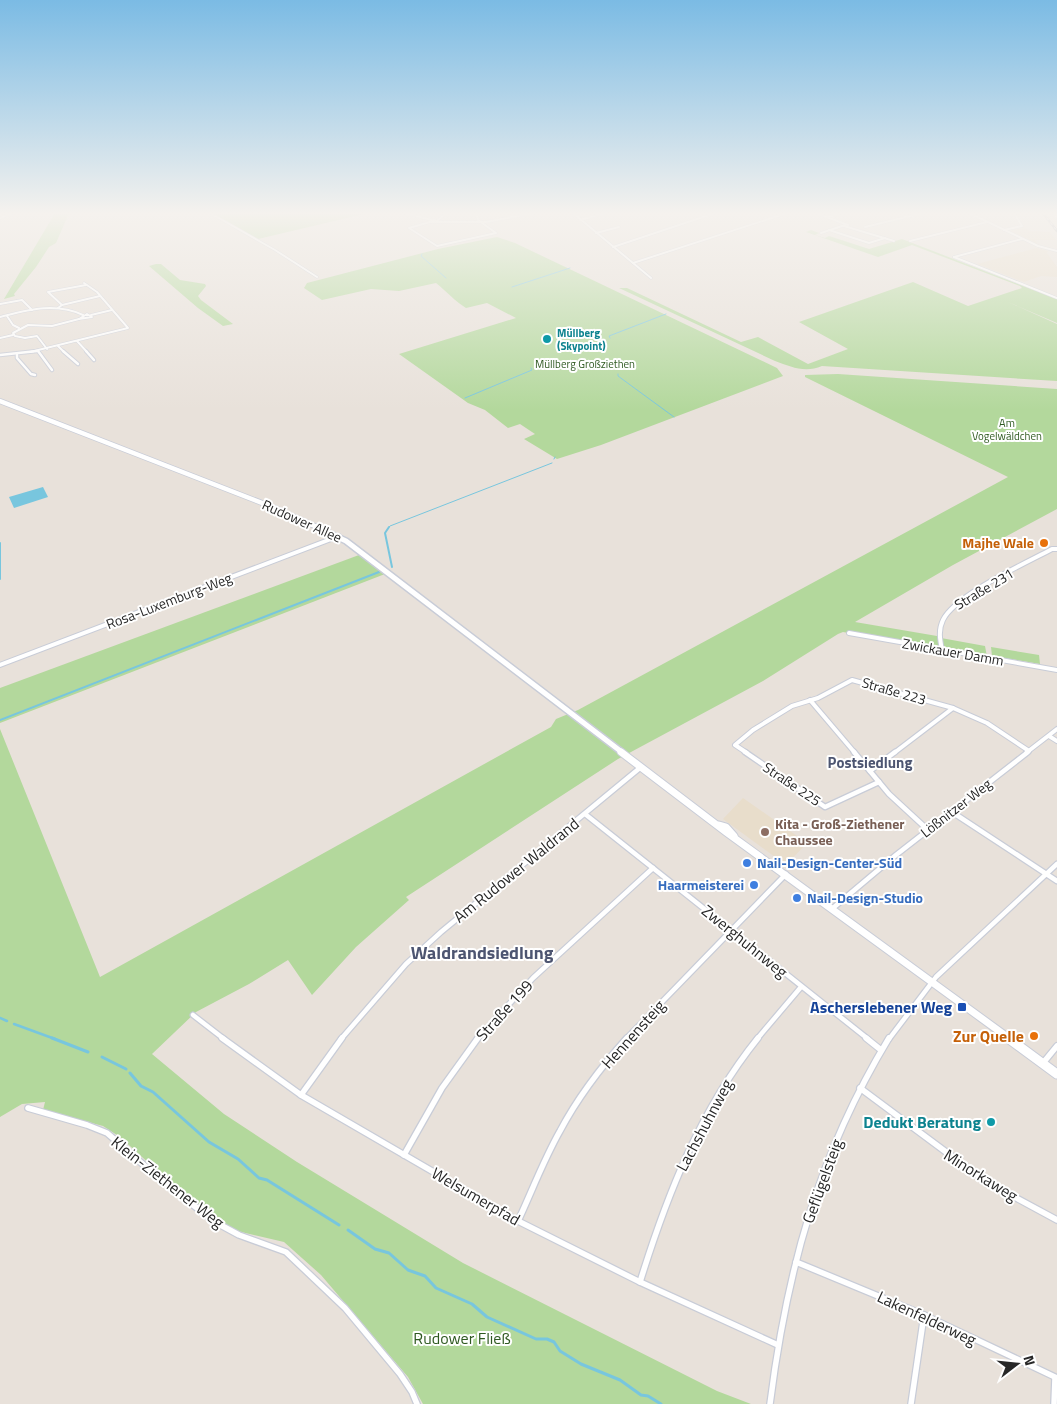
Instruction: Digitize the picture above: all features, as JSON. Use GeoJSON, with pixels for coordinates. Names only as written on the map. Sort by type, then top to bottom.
{"type":"FeatureCollection","features":[{"type":"Feature","properties":{"kind":"street"},"geometry":{"type":"LineString","coordinates":[[1008,279],[1057,298]]}},
{"type":"Feature","properties":{"kind":"street"},"geometry":{"type":"LineString","coordinates":[[0,355],[17,355],[38,351],[128,328],[115,311],[91,287],[85,284],[47,292],[62,305]]}},
{"type":"Feature","properties":{"kind":"street"},"geometry":{"type":"LineString","coordinates":[[58,308],[62,305],[100,296]]}},
{"type":"Feature","properties":{"kind":"street"},"geometry":{"type":"LineString","coordinates":[[0,304],[22,299],[32,310]]}},
{"type":"Feature","properties":{"kind":"street"},"geometry":{"type":"LineString","coordinates":[[0,317],[32,310],[58,308],[92,316]]}},
{"type":"Feature","properties":{"kind":"street"},"geometry":{"type":"LineString","coordinates":[[13,335],[15,330],[19,328],[36,324],[52,326],[79,319],[86,320],[92,316],[112,310]]}},
{"type":"Feature","properties":{"kind":"street"},"geometry":{"type":"LineString","coordinates":[[79,319],[83,315]]}},
{"type":"Feature","properties":{"kind":"street"},"geometry":{"type":"LineString","coordinates":[[7,316],[13,325],[19,328]]}},
{"type":"Feature","properties":{"kind":"street"},"geometry":{"type":"LineString","coordinates":[[0,338],[13,335],[21,338],[37,336],[47,349]]}},
{"type":"Feature","properties":{"kind":"street"},"geometry":{"type":"LineString","coordinates":[[77,341],[94,360]]}},
{"type":"Feature","properties":{"kind":"street"},"geometry":{"type":"LineString","coordinates":[[58,346],[78,364]]}},
{"type":"Feature","properties":{"kind":"street"},"geometry":{"type":"LineString","coordinates":[[38,351],[52,370]]}},
{"type":"Feature","properties":{"kind":"street"},"geometry":{"type":"LineString","coordinates":[[17,355],[17,358],[31,374],[35,375]]}},
{"type":"Feature","properties":{"kind":"street","name":"Rudower Allee"},"geometry":{"type":"LineString","coordinates":[[0,402],[275,508],[338,536],[719,825],[728,834],[734,836],[834,908],[1057,1074]]}},
{"type":"Feature","properties":{"kind":"street","name":"Rosa-Luxemburg-Weg"},"geometry":{"type":"LineString","coordinates":[[0,665],[338,536]]}},
{"type":"Feature","properties":{"kind":"street","name":"Straße 231"},"geometry":{"type":"LineString","coordinates":[[942,650],[938,634],[949,610],[966,598],[1052,549],[1057,550]]}},
{"type":"Feature","properties":{"kind":"street","name":"Zwickauer Damm"},"geometry":{"type":"LineString","coordinates":[[849,633],[1057,670]]}},
{"type":"Feature","properties":{"kind":"street","name":"Straße 223"},"geometry":{"type":"LineString","coordinates":[[735,745],[753,730],[804,701],[818,698],[852,680],[857,680],[953,708],[986,723],[1029,751]]}},
{"type":"Feature","properties":{"kind":"street"},"geometry":{"type":"LineString","coordinates":[[810,700],[889,794],[928,830]]}},
{"type":"Feature","properties":{"kind":"street"},"geometry":{"type":"LineString","coordinates":[[870,771],[953,708]]}},
{"type":"Feature","properties":{"kind":"street","name":"Lößnitzer Weg"},"geometry":{"type":"LineString","coordinates":[[834,908],[928,830],[1057,729]]}},
{"type":"Feature","properties":{"kind":"street"},"geometry":{"type":"LineString","coordinates":[[1049,736],[1057,741]]}},
{"type":"Feature","properties":{"kind":"street","name":"Straße 225"},"geometry":{"type":"LineString","coordinates":[[735,745],[825,807],[879,782]]}},
{"type":"Feature","properties":{"kind":"street","name":"Am Rudower Waldrand"},"geometry":{"type":"LineString","coordinates":[[301,1095],[344,1034],[406,964],[441,932],[641,767]]}},
{"type":"Feature","properties":{"kind":"street"},"geometry":{"type":"LineString","coordinates":[[952,812],[1057,881]]}},
{"type":"Feature","properties":{"kind":"street","name":"Zwerghuhnweg"},"geometry":{"type":"LineString","coordinates":[[585,814],[881,1050]]}},
{"type":"Feature","properties":{"kind":"street"},"geometry":{"type":"LineString","coordinates":[[932,982],[1057,864]]}},
{"type":"Feature","properties":{"kind":"street","name":"Straße 199"},"geometry":{"type":"LineString","coordinates":[[404,1154],[435,1101],[468,1052],[503,1008],[524,986],[653,868]]}},
{"type":"Feature","properties":{"kind":"street","name":"Hennensteig"},"geometry":{"type":"LineString","coordinates":[[518,1222],[559,1132],[592,1080],[638,1026],[786,874]]}},
{"type":"Feature","properties":{"kind":"street","name":"Geflügelsteig"},"geometry":{"type":"LineString","coordinates":[[770,1404],[778,1345],[796,1262],[822,1174],[844,1120],[881,1050],[932,982]]}},
{"type":"Feature","properties":{"kind":"street","name":"Lachshuhnweg"},"geometry":{"type":"LineString","coordinates":[[640,1282],[680,1168],[706,1117],[727,1080],[751,1046],[801,987]]}},
{"type":"Feature","properties":{"kind":"street","name":"Welsumerpfad"},"geometry":{"type":"LineString","coordinates":[[193,1015],[228,1043],[301,1095],[518,1222],[640,1282],[778,1345]]}},
{"type":"Feature","properties":{"kind":"street"},"geometry":{"type":"LineString","coordinates":[[1043,1064],[1057,1046]]}},
{"type":"Feature","properties":{"kind":"street","name":"Minorkaweg"},"geometry":{"type":"LineString","coordinates":[[860,1088],[942,1152],[985,1181],[1057,1220]]}},
{"type":"Feature","properties":{"kind":"street","name":"Klein-Ziethener Weg"},"geometry":{"type":"LineString","coordinates":[[28,1108],[87,1125],[106,1133],[167,1185],[215,1222],[239,1235],[286,1252],[292,1256],[345,1308],[400,1374],[412,1392],[417,1404]]}},
{"type":"Feature","properties":{"kind":"street","name":"Lakenfelderweg"},"geometry":{"type":"LineString","coordinates":[[796,1262],[924,1315],[1056,1378]]}},
{"type":"Feature","properties":{"kind":"street"},"geometry":{"type":"LineString","coordinates":[[911,1404],[924,1315]]}},
{"type":"Feature","properties":{"kind":"street"},"geometry":{"type":"LineString","coordinates":[[1054,1404],[1056,1378]]}},
{"type":"Feature","properties":{"kind":"shaded area"},"geometry":{"type":"Polygon","coordinates":[[[1015,279],[1034,279],[1024,282],[1015,279]]]}},
{"type":"Feature","properties":{"kind":"shaded area","name":"Kita - Groß-Ziethener Chaussee"},"geometry":{"type":"Polygon","coordinates":[[[743,798],[807,843],[786,865],[723,819],[743,798]]]}},
{"type":"Feature","properties":{"kind":"green space"},"geometry":{"type":"Polygon","coordinates":[[[16,279],[27,279],[14,294],[15,296],[4,299],[16,279]]]}},
{"type":"Feature","properties":{"kind":"green space"},"geometry":{"type":"Polygon","coordinates":[[[164,279],[178,279],[205,284],[206,286],[198,296],[233,324],[223,326],[198,308],[164,279]]]}},
{"type":"Feature","properties":{"kind":"green space","name":"Müllberg Großziethen"},"geometry":{"type":"Polygon","coordinates":[[[324,279],[589,279],[777,368],[783,376],[601,445],[557,459],[524,439],[535,434],[520,424],[508,428],[485,410],[468,403],[399,354],[516,318],[487,303],[466,308],[436,283],[399,291],[371,289],[322,300],[304,288],[307,283],[324,279]]]}},
{"type":"Feature","properties":{"kind":"green space"},"geometry":{"type":"Polygon","coordinates":[[[1000,279],[1057,299],[1057,323],[1008,302],[1057,324],[1057,381],[822,366],[810,369],[798,368],[775,361],[619,288],[627,288],[741,342],[758,337],[808,364],[848,349],[799,322],[913,282],[968,306],[1022,288],[1000,279]]]}},
{"type":"Feature","properties":{"kind":"green space","name":"Am Vogelwäldchen"},"geometry":{"type":"Polygon","coordinates":[[[838,374],[1057,389],[1057,509],[953,565],[855,622],[937,636],[940,649],[843,632],[838,634],[763,681],[618,759],[406,897],[409,900],[356,947],[312,995],[288,960],[249,984],[196,1012],[152,1054],[224,1114],[297,1162],[463,1263],[717,1391],[751,1404],[423,1404],[408,1377],[321,1275],[284,1242],[237,1231],[217,1220],[163,1176],[120,1137],[103,1126],[43,1110],[45,1102],[22,1104],[0,1117],[0,729],[100,977],[551,727],[556,719],[578,710],[1008,477],[805,377],[805,375],[838,374]]]}},
{"type":"Feature","properties":{"kind":"green space"},"geometry":{"type":"Polygon","coordinates":[[[359,555],[385,574],[0,723],[0,688],[359,555]]]}},
{"type":"Feature","properties":{"kind":"green space"},"geometry":{"type":"Polygon","coordinates":[[[941,638],[985,646],[987,657],[949,650],[943,646],[941,638]]]}},
{"type":"Feature","properties":{"kind":"green space"},"geometry":{"type":"Polygon","coordinates":[[[991,647],[1039,655],[1040,664],[992,656],[991,647]]]}},
{"type":"Feature","properties":{"kind":"water"},"geometry":{"type":"Polygon","coordinates":[[[43,487],[48,497],[14,508],[9,497],[43,487]]]}},
{"type":"Feature","properties":{"kind":"waterway"},"geometry":{"type":"LineString","coordinates":[[512,287],[538,279]]}},
{"type":"Feature","properties":{"kind":"waterway"},"geometry":{"type":"LineString","coordinates":[[610,338],[609,336],[666,314]]}},
{"type":"Feature","properties":{"kind":"waterway"},"geometry":{"type":"LineString","coordinates":[[465,398],[532,370],[531,368]]}},
{"type":"Feature","properties":{"kind":"waterway"},"geometry":{"type":"LineString","coordinates":[[618,374],[618,376],[674,417]]}},
{"type":"Feature","properties":{"kind":"waterway"},"geometry":{"type":"LineString","coordinates":[[389,527],[552,463]]}},
{"type":"Feature","properties":{"kind":"waterway"},"geometry":{"type":"LineString","coordinates":[[389,527],[385,533],[392,567]]}},
{"type":"Feature","properties":{"kind":"waterway"},"geometry":{"type":"LineString","coordinates":[[0,543],[0,579]]}},
{"type":"Feature","properties":{"kind":"waterway"},"geometry":{"type":"LineString","coordinates":[[0,720],[379,572]]}},
{"type":"Feature","properties":{"kind":"waterway"},"geometry":{"type":"LineString","coordinates":[[0,1018],[7,1021]]}},
{"type":"Feature","properties":{"kind":"waterway"},"geometry":{"type":"LineString","coordinates":[[14,1024],[55,1039]]}},
{"type":"Feature","properties":{"kind":"waterway"},"geometry":{"type":"LineString","coordinates":[[52,1038],[88,1052]]}},
{"type":"Feature","properties":{"kind":"waterway"},"geometry":{"type":"LineString","coordinates":[[102,1057],[126,1069]]}},
{"type":"Feature","properties":{"kind":"waterway","name":"Rudower Fließ"},"geometry":{"type":"LineString","coordinates":[[130,1073],[141,1086],[153,1092],[209,1142],[238,1159],[259,1178],[267,1180],[339,1225]]}},
{"type":"Feature","properties":{"kind":"waterway","name":"Rudower Fließ"},"geometry":{"type":"LineString","coordinates":[[348,1230],[375,1249],[389,1253],[408,1270],[425,1276],[436,1288],[472,1304],[487,1317],[536,1339],[547,1339],[554,1342],[560,1351],[581,1364],[620,1380],[641,1395],[648,1396],[661,1404]]}},
{"type":"Feature","properties":{"kind":"place","name":"Müllberg (Skypoint)"},"geometry":{"type":"Point","coordinates":[547,339]}},
{"type":"Feature","properties":{"kind":"place","name":"Majhe Wale"},"geometry":{"type":"Point","coordinates":[1044,543]}},
{"type":"Feature","properties":{"kind":"place","name":"Kita - Groß-Ziethener Chaussee"},"geometry":{"type":"Point","coordinates":[765,832]}},
{"type":"Feature","properties":{"kind":"place","name":"Nail-Design-Center-Süd"},"geometry":{"type":"Point","coordinates":[747,863]}},
{"type":"Feature","properties":{"kind":"place","name":"Haarmeisterei"},"geometry":{"type":"Point","coordinates":[754,885]}},
{"type":"Feature","properties":{"kind":"place","name":"Nail-Design-Studio"},"geometry":{"type":"Point","coordinates":[797,898]}},
{"type":"Feature","properties":{"kind":"place","name":"Ascherslebener Weg"},"geometry":{"type":"Point","coordinates":[962,1007]}},
{"type":"Feature","properties":{"kind":"place","name":"Zur Quelle"},"geometry":{"type":"Point","coordinates":[1034,1036]}},
{"type":"Feature","properties":{"kind":"place","name":"Dedukt Beratung"},"geometry":{"type":"Point","coordinates":[991,1122]}},
{"type":"Feature","properties":{"kind":"district","name":"Postsiedlung"},"geometry":{"type":"Point","coordinates":[870,763]}},
{"type":"Feature","properties":{"kind":"district","name":"Waldrandsiedlung"},"geometry":{"type":"Point","coordinates":[482,953]}}]}
